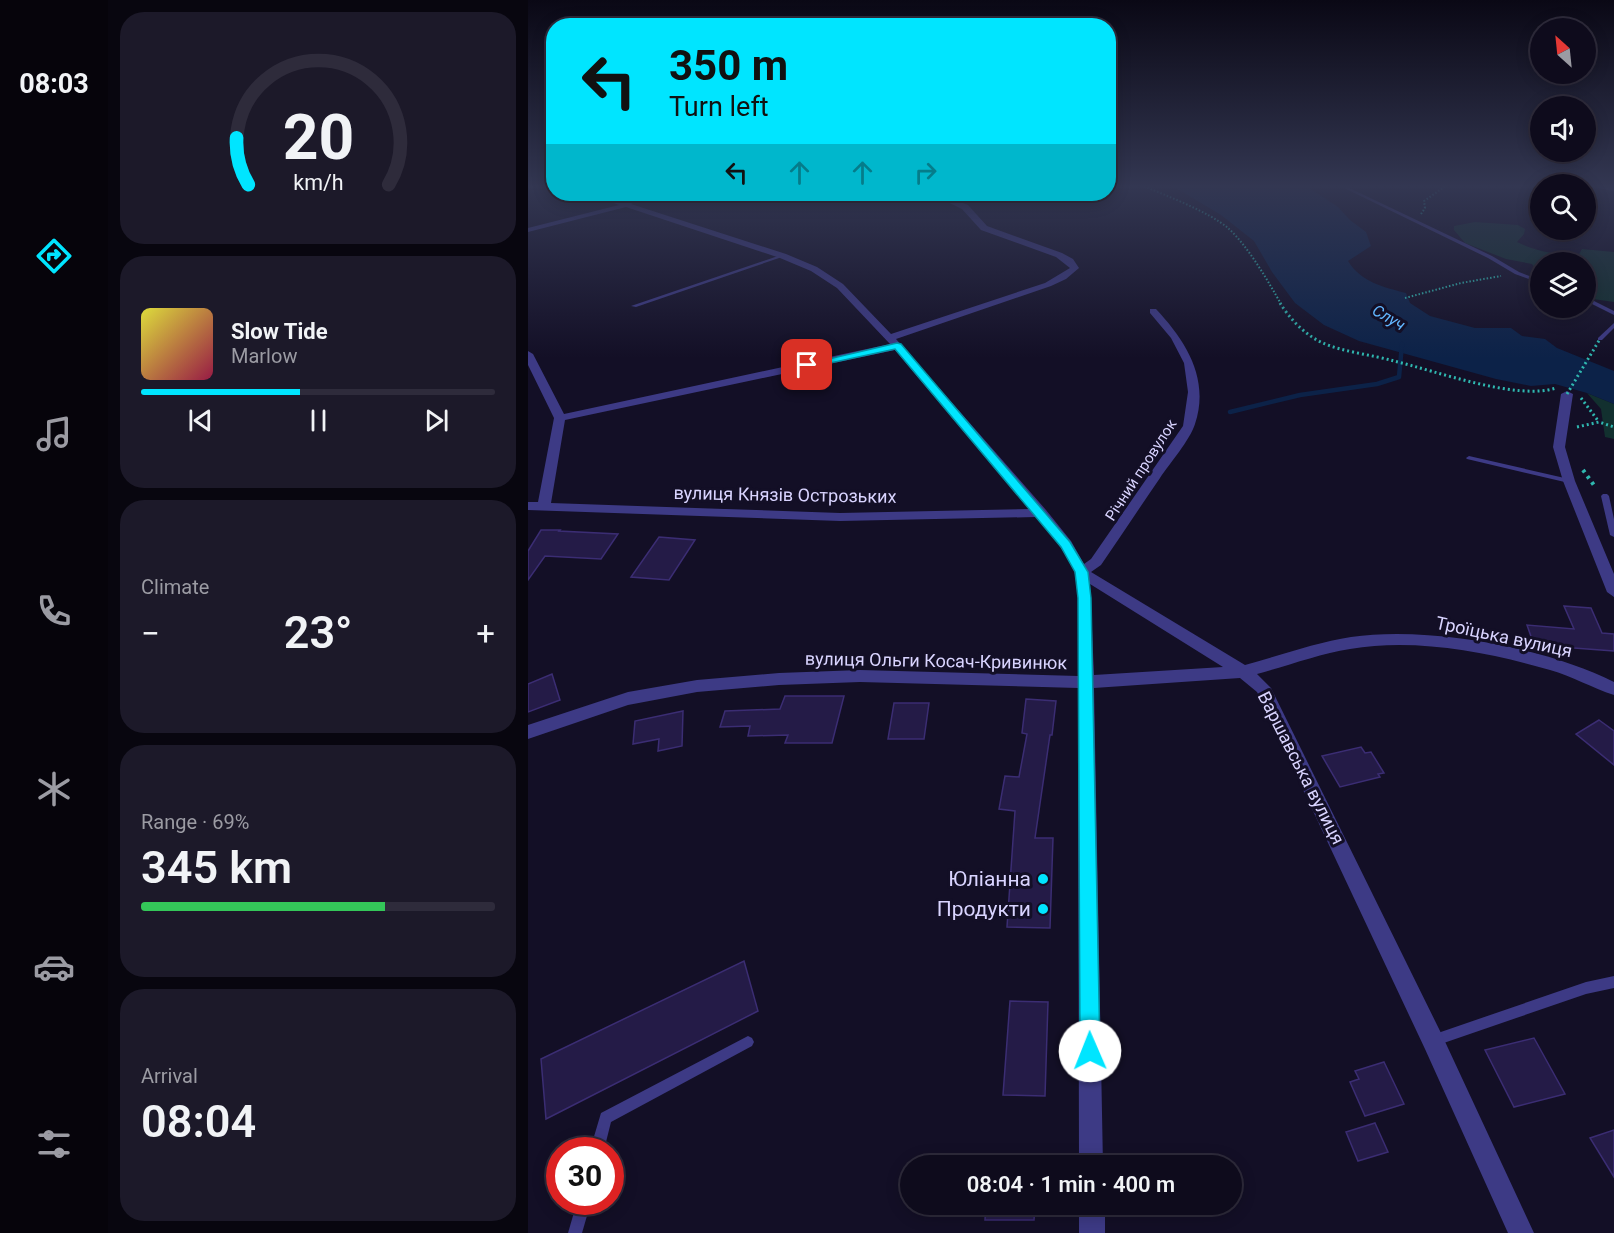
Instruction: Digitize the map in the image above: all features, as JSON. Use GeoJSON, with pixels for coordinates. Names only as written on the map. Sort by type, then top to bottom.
{"type":"FeatureCollection","features":[{"type":"Feature","properties":{"kind":"street"},"geometry":{"type":"LineString","coordinates":[[745,243],[814,269],[840,286],[894,342],[1041,513],[1066,544],[1081,572],[1085,598],[1091,1155]]}},
{"type":"Feature","properties":{"kind":"street"},"geometry":{"type":"LineString","coordinates":[[560,418],[894,342],[1068,275],[1075,267],[1059,255],[1024,243]]}},
{"type":"Feature","properties":{"kind":"street","name":"Річний провулок"},"geometry":{"type":"LineString","coordinates":[[1081,572],[1096,562],[1189,426],[1194,407],[1194,386],[1189,360],[1168,327],[1153,311]]}},
{"type":"Feature","properties":{"kind":"street"},"geometry":{"type":"LineString","coordinates":[[528,354],[560,418],[544,505]]}},
{"type":"Feature","properties":{"kind":"street"},"geometry":{"type":"LineString","coordinates":[[1564,390],[1559,447],[1569,481],[1614,592]]}},
{"type":"Feature","properties":{"kind":"street","name":"вулиця Князів Острозьких"},"geometry":{"type":"LineString","coordinates":[[528,506],[840,517],[1041,513]]}},
{"type":"Feature","properties":{"kind":"street","name":"Варшавська вулиця"},"geometry":{"type":"LineString","coordinates":[[1081,572],[1243,672],[1263,688],[1433,1041],[1521,1233]]}},
{"type":"Feature","properties":{"kind":"street","name":"Троїцька вулиця"},"geometry":{"type":"LineString","coordinates":[[1243,672],[1350,643],[1418,639],[1476,647],[1551,664],[1590,676],[1614,689]]}},
{"type":"Feature","properties":{"kind":"street","name":"вулиця Ольги Косач-Кривинюк"},"geometry":{"type":"LineString","coordinates":[[528,732],[628,699],[697,686],[860,676],[1085,682],[1243,672]]}},
{"type":"Feature","properties":{"kind":"street"},"geometry":{"type":"LineString","coordinates":[[1092,1215],[1092,1233]]}},
{"type":"Feature","properties":{"kind":"lane"},"geometry":{"type":"LineString","coordinates":[[1457,243],[1530,278]]}},
{"type":"Feature","properties":{"kind":"lane"},"geometry":{"type":"LineString","coordinates":[[634,306],[783,256]]}},
{"type":"Feature","properties":{"kind":"lane"},"geometry":{"type":"LineString","coordinates":[[1596,304],[1614,313]]}},
{"type":"Feature","properties":{"kind":"lane"},"geometry":{"type":"LineString","coordinates":[[1600,339],[1614,326]]}},
{"type":"Feature","properties":{"kind":"lane"},"geometry":{"type":"LineString","coordinates":[[1469,458],[1569,481]]}},
{"type":"Feature","properties":{"kind":"lane"},"geometry":{"type":"LineString","coordinates":[[1605,496],[1614,535]]}},
{"type":"Feature","properties":{"kind":"lane"},"geometry":{"type":"LineString","coordinates":[[1433,1041],[1586,988],[1614,982]]}},
{"type":"Feature","properties":{"kind":"lane"},"geometry":{"type":"LineString","coordinates":[[601,1137],[606,1118],[748,1042]]}},
{"type":"Feature","properties":{"kind":"lane"},"geometry":{"type":"LineString","coordinates":[[575,1233],[580,1215]]}},
{"type":"Feature","properties":{"kind":"path"},"geometry":{"type":"LineString","coordinates":[[1239,243],[1262,271],[1288,317],[1322,343],[1412,365],[1460,380],[1541,393],[1564,390],[1581,397],[1599,422]]}},
{"type":"Feature","properties":{"kind":"path"},"geometry":{"type":"LineString","coordinates":[[1405,298],[1461,283],[1517,273]]}},
{"type":"Feature","properties":{"kind":"path"},"geometry":{"type":"LineString","coordinates":[[1564,390],[1600,339]]}},
{"type":"Feature","properties":{"kind":"path"},"geometry":{"type":"LineString","coordinates":[[1582,426],[1599,422],[1614,427]]}},
{"type":"Feature","properties":{"kind":"green space"},"geometry":{"type":"Polygon","coordinates":[[[1465,243],[1518,243],[1547,252],[1530,252],[1530,264],[1506,259],[1465,243]]]}},
{"type":"Feature","properties":{"kind":"green space"},"geometry":{"type":"Polygon","coordinates":[[[1582,249],[1614,252],[1614,302],[1596,299],[1596,252],[1580,252],[1582,249]]]}},
{"type":"Feature","properties":{"kind":"green space"},"geometry":{"type":"Polygon","coordinates":[[[1587,393],[1614,404],[1614,439],[1605,437],[1601,409],[1587,393]]]}},
{"type":"Feature","properties":{"kind":"water","name":"Случ"},"geometry":{"type":"Polygon","coordinates":[[[1255,243],[1370,243],[1371,246],[1348,261],[1366,279],[1406,293],[1410,303],[1430,316],[1475,328],[1511,328],[1522,336],[1545,339],[1557,348],[1614,371],[1614,404],[1555,384],[1531,386],[1496,379],[1359,341],[1324,325],[1295,303],[1272,272],[1255,243]]]}},
{"type":"Feature","properties":{"kind":"building"},"geometry":{"type":"Polygon","coordinates":[[[541,530],[618,534],[601,559],[545,556],[528,580],[528,551],[541,530]]]}},
{"type":"Feature","properties":{"kind":"building"},"geometry":{"type":"Polygon","coordinates":[[[659,537],[695,540],[669,580],[631,577],[659,537]]]}},
{"type":"Feature","properties":{"kind":"building"},"geometry":{"type":"Polygon","coordinates":[[[1564,606],[1591,608],[1602,633],[1614,634],[1614,651],[1534,645],[1527,625],[1574,629],[1564,606]]]}},
{"type":"Feature","properties":{"kind":"building"},"geometry":{"type":"Polygon","coordinates":[[[552,674],[560,700],[528,712],[528,684],[552,674]]]}},
{"type":"Feature","properties":{"kind":"building"},"geometry":{"type":"Polygon","coordinates":[[[785,696],[844,696],[832,743],[785,743],[788,735],[748,736],[750,726],[720,727],[725,711],[780,709],[785,696]]]}},
{"type":"Feature","properties":{"kind":"building"},"geometry":{"type":"Polygon","coordinates":[[[1026,699],[1056,701],[1035,838],[1053,838],[1050,928],[1007,927],[1015,811],[999,809],[1005,776],[1019,777],[1027,734],[1022,733],[1026,699]]]}},
{"type":"Feature","properties":{"kind":"building"},"geometry":{"type":"Polygon","coordinates":[[[894,703],[929,703],[924,739],[888,739],[894,703]]]}},
{"type":"Feature","properties":{"kind":"building"},"geometry":{"type":"Polygon","coordinates":[[[683,711],[682,746],[658,751],[659,739],[633,744],[635,721],[683,711]]]}},
{"type":"Feature","properties":{"kind":"building"},"geometry":{"type":"Polygon","coordinates":[[[1599,720],[1614,731],[1614,765],[1576,734],[1599,720]]]}},
{"type":"Feature","properties":{"kind":"building"},"geometry":{"type":"Polygon","coordinates":[[[1361,747],[1365,753],[1371,752],[1384,773],[1378,774],[1380,777],[1340,787],[1322,756],[1361,747]]]}},
{"type":"Feature","properties":{"kind":"building"},"geometry":{"type":"Polygon","coordinates":[[[744,961],[758,1011],[546,1119],[541,1059],[744,961]]]}},
{"type":"Feature","properties":{"kind":"building"},"geometry":{"type":"Polygon","coordinates":[[[1010,1001],[1048,1002],[1045,1096],[1003,1095],[1010,1001]]]}},
{"type":"Feature","properties":{"kind":"building"},"geometry":{"type":"Polygon","coordinates":[[[1534,1038],[1565,1094],[1514,1107],[1485,1050],[1534,1038]]]}},
{"type":"Feature","properties":{"kind":"building"},"geometry":{"type":"Polygon","coordinates":[[[1384,1062],[1404,1104],[1365,1116],[1350,1082],[1359,1079],[1355,1071],[1384,1062]]]}},
{"type":"Feature","properties":{"kind":"building"},"geometry":{"type":"Polygon","coordinates":[[[1375,1123],[1388,1152],[1358,1161],[1346,1132],[1375,1123]]]}},
{"type":"Feature","properties":{"kind":"building"},"geometry":{"type":"Polygon","coordinates":[[[1614,1130],[1614,1177],[1590,1138],[1614,1130]]]}},
{"type":"Feature","properties":{"kind":"building"},"geometry":{"type":"Polygon","coordinates":[[[985,1215],[1034,1215],[1034,1220],[985,1220],[985,1215]]]}},
{"type":"Feature","properties":{"kind":"waterway"},"geometry":{"type":"LineString","coordinates":[[1230,412],[1300,395],[1377,384],[1399,377],[1402,344]]}},
{"type":"Feature","properties":{"kind":"place","name":"Юліанна"},"geometry":{"type":"Point","coordinates":[1043,879]}},
{"type":"Feature","properties":{"kind":"place","name":"Продукти"},"geometry":{"type":"Point","coordinates":[1043,909]}},
{"type":"Feature","properties":{"kind":"route"},"geometry":{"type":"LineString","coordinates":[[807,365],[897,346],[1041,513],[1066,544],[1081,572],[1085,598],[1090,1051]]}}]}
